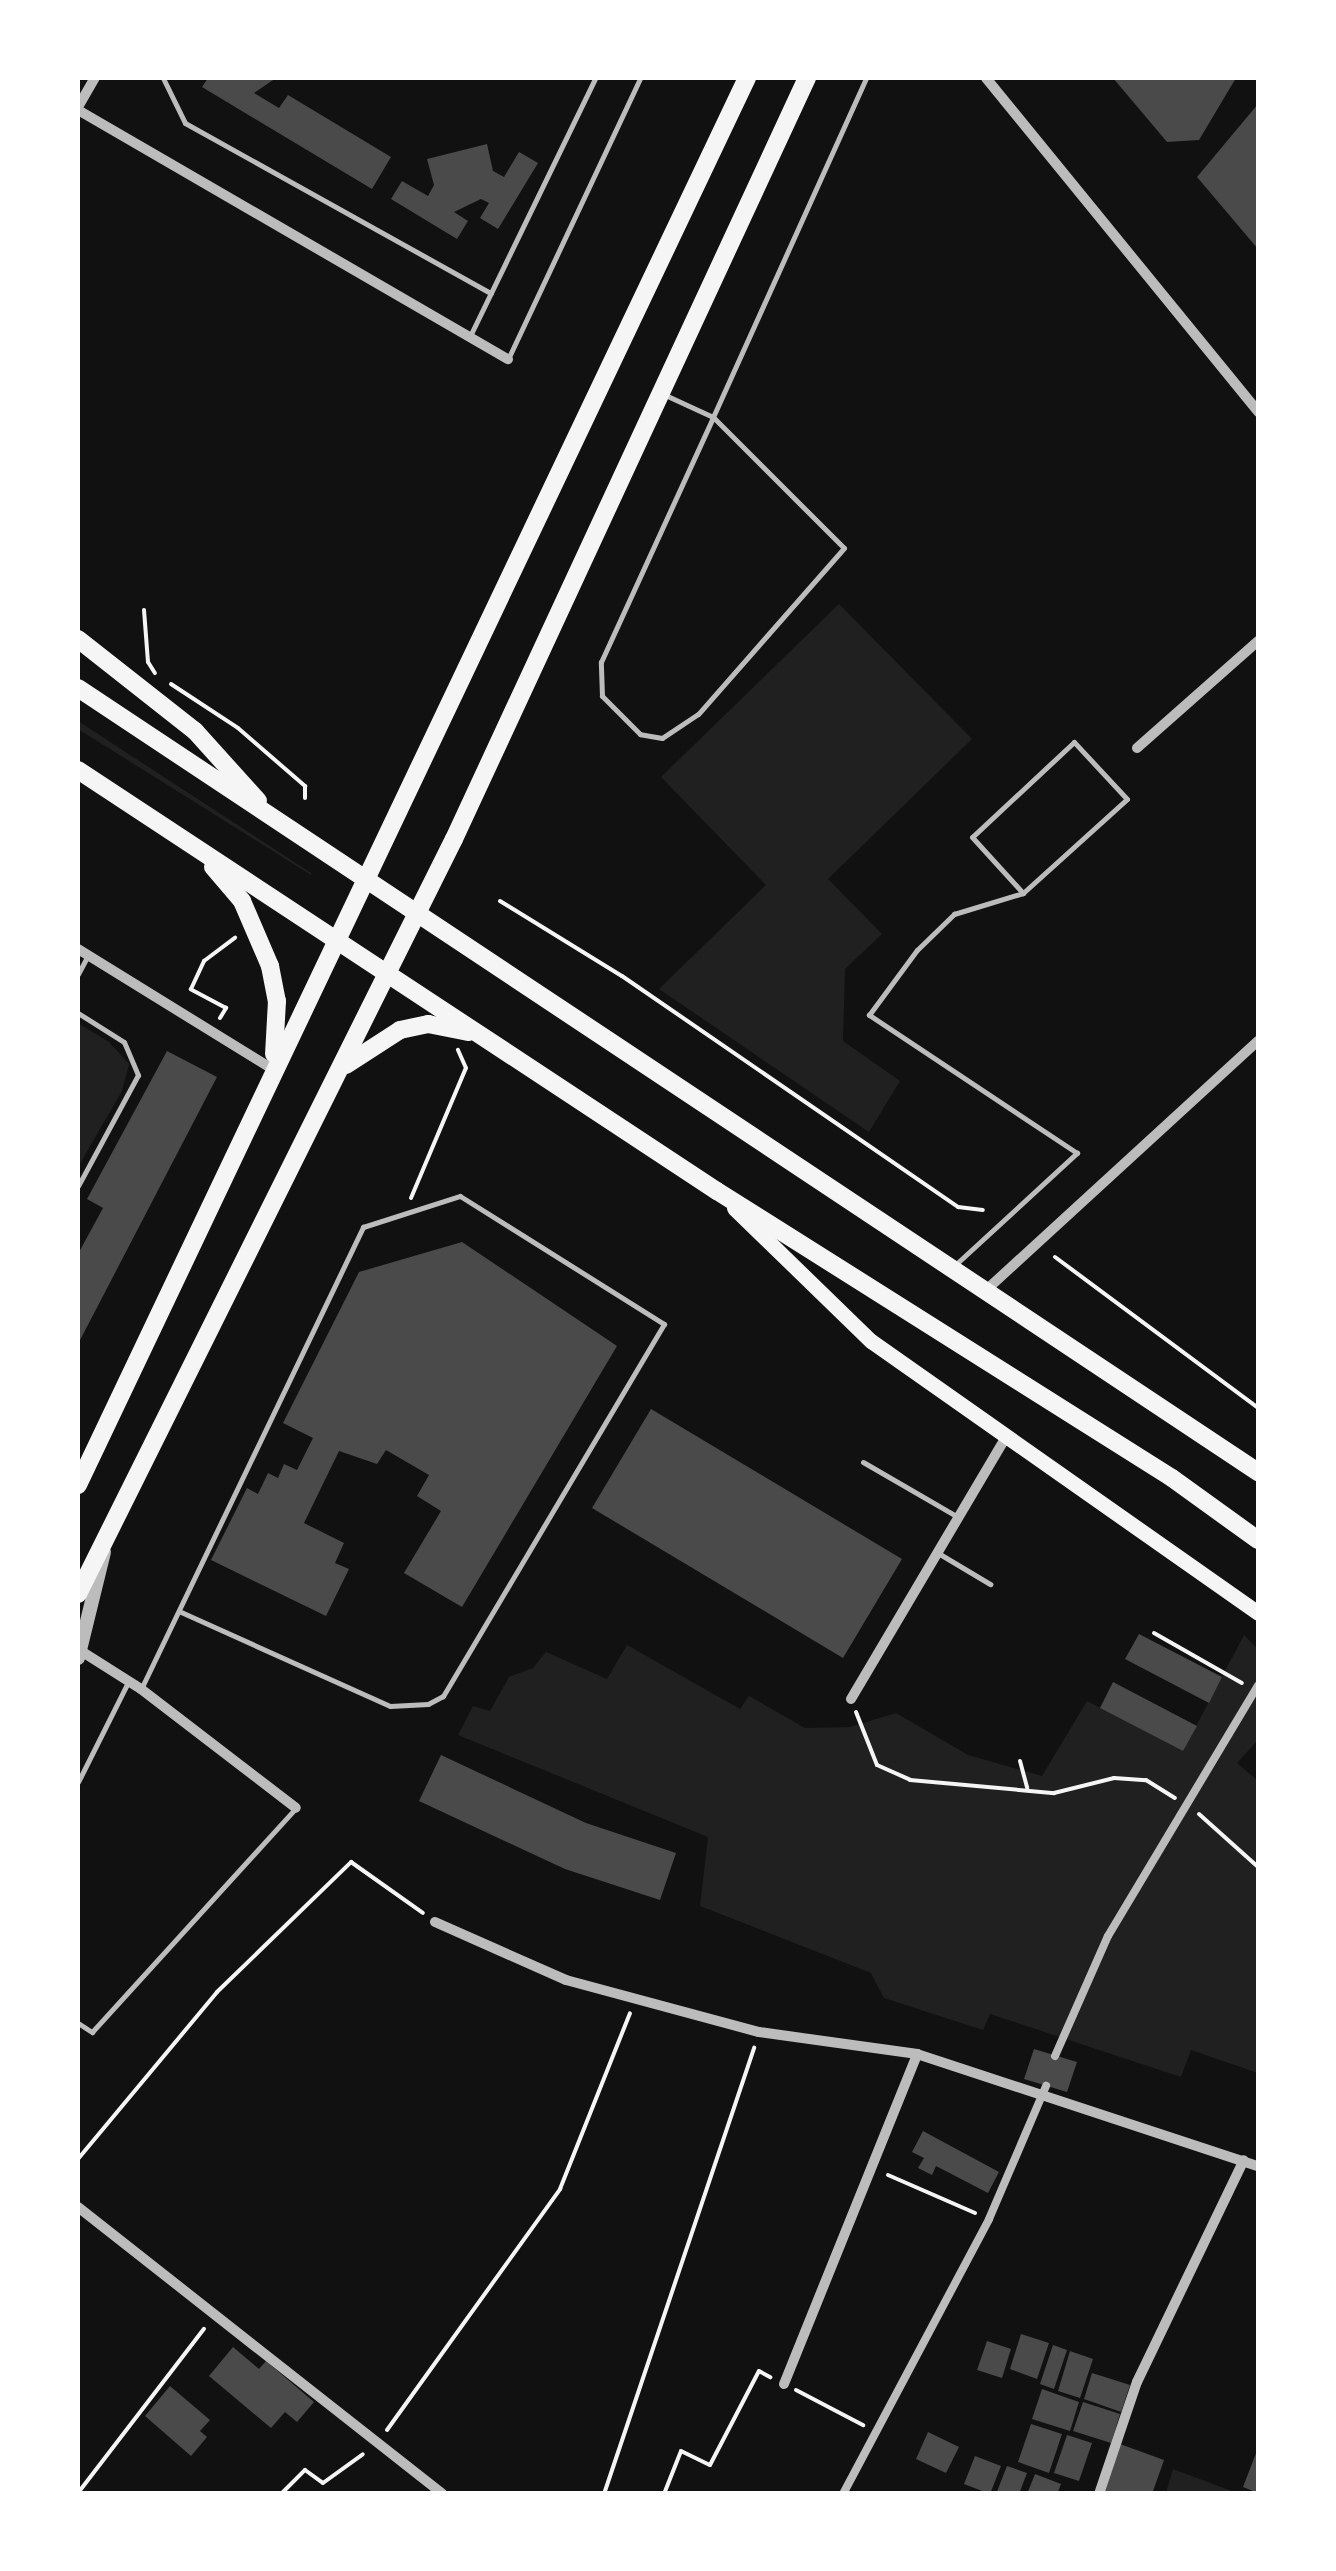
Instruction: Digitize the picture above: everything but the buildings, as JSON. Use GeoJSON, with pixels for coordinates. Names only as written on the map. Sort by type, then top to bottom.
{"type":"FeatureCollection","features":[{"type":"Feature","properties":{"kind":"main road"},"geometry":{"type":"LineString","coordinates":[[79,1479],[747,78]]}},
{"type":"Feature","properties":{"kind":"main road"},"geometry":{"type":"LineString","coordinates":[[78,1594],[104,1549],[330,1084],[388,975],[807,78]]}},
{"type":"Feature","properties":{"kind":"main road"},"geometry":{"type":"LineString","coordinates":[[78,639],[195,731],[274,820]]}},
{"type":"Feature","properties":{"kind":"main road"},"geometry":{"type":"LineString","coordinates":[[78,688],[364,882],[1258,1472]]}},
{"type":"Feature","properties":{"kind":"main road"},"geometry":{"type":"LineString","coordinates":[[78,770],[717,1191],[1172,1478],[1258,1540]]}},
{"type":"Feature","properties":{"kind":"main road"},"geometry":{"type":"LineString","coordinates":[[187,842],[242,901],[258,934],[276,1000],[272,1070]]}},
{"type":"Feature","properties":{"kind":"main road"},"geometry":{"type":"LineString","coordinates":[[330,1084],[355,1055],[400,1030],[428,1024],[487,1039]]}},
{"type":"Feature","properties":{"kind":"main road"},"geometry":{"type":"LineString","coordinates":[[717,1191],[871,1341],[1258,1613]]}},
{"type":"Feature","properties":{"kind":"street"},"geometry":{"type":"LineString","coordinates":[[95,78],[78,109],[508,359]]}},
{"type":"Feature","properties":{"kind":"street"},"geometry":{"type":"LineString","coordinates":[[986,78],[1258,412]]}},
{"type":"Feature","properties":{"kind":"street"},"geometry":{"type":"LineString","coordinates":[[1137,748],[1258,641]]}},
{"type":"Feature","properties":{"kind":"street"},"geometry":{"type":"LineString","coordinates":[[83,952],[272,1070]]}},
{"type":"Feature","properties":{"kind":"street"},"geometry":{"type":"LineString","coordinates":[[983,1292],[1258,1041]]}},
{"type":"Feature","properties":{"kind":"street"},"geometry":{"type":"LineString","coordinates":[[851,1699],[1008,1434]]}},
{"type":"Feature","properties":{"kind":"street"},"geometry":{"type":"LineString","coordinates":[[104,1549],[79,1654],[142,1689],[296,1808]]}},
{"type":"Feature","properties":{"kind":"street"},"geometry":{"type":"LineString","coordinates":[[1055,2056],[1102,1947],[1257,1688]]}},
{"type":"Feature","properties":{"kind":"street"},"geometry":{"type":"LineString","coordinates":[[435,1922],[566,1980],[759,2032],[917,2054],[1045,2089],[1258,2166]]}},
{"type":"Feature","properties":{"kind":"street"},"geometry":{"type":"LineString","coordinates":[[784,2384],[874,2169],[917,2054]]}},
{"type":"Feature","properties":{"kind":"street"},"geometry":{"type":"LineString","coordinates":[[843,2494],[988,2219],[1045,2089]]}},
{"type":"Feature","properties":{"kind":"street"},"geometry":{"type":"LineString","coordinates":[[1099,2494],[1137,2382],[1244,2160]]}},
{"type":"Feature","properties":{"kind":"street"},"geometry":{"type":"LineString","coordinates":[[78,2208],[376,2445],[444,2494]]}},
{"type":"Feature","properties":{"kind":"lane"},"geometry":{"type":"LineString","coordinates":[[163,78],[186,122],[491,293]]}},
{"type":"Feature","properties":{"kind":"lane"},"geometry":{"type":"LineString","coordinates":[[470,336],[595,78]]}},
{"type":"Feature","properties":{"kind":"lane"},"geometry":{"type":"LineString","coordinates":[[508,359],[640,78]]}},
{"type":"Feature","properties":{"kind":"lane"},"geometry":{"type":"LineString","coordinates":[[661,393],[713,417],[844,548],[698,714],[662,738],[640,734],[616,718],[602,696],[601,662],[713,417],[866,78]]}},
{"type":"Feature","properties":{"kind":"lane"},"geometry":{"type":"LineString","coordinates":[[949,1270],[1077,1154],[869,1016],[917,950],[954,914],[1023,893],[1127,799],[1074,742],[972,837],[1023,893]]}},
{"type":"Feature","properties":{"kind":"lane"},"geometry":{"type":"LineString","coordinates":[[78,974],[83,952]]}},
{"type":"Feature","properties":{"kind":"lane"},"geometry":{"type":"LineString","coordinates":[[78,1013],[124,1042],[138,1075],[78,1186]]}},
{"type":"Feature","properties":{"kind":"lane"},"geometry":{"type":"LineString","coordinates":[[142,1689],[179,1611],[363,1227],[460,1196],[664,1324],[443,1696],[414,1707],[390,1706],[179,1611]]}},
{"type":"Feature","properties":{"kind":"lane"},"geometry":{"type":"LineString","coordinates":[[863,1462],[959,1517]]}},
{"type":"Feature","properties":{"kind":"lane"},"geometry":{"type":"LineString","coordinates":[[938,1553],[990,1584]]}},
{"type":"Feature","properties":{"kind":"lane"},"geometry":{"type":"LineString","coordinates":[[78,1782],[129,1680]]}},
{"type":"Feature","properties":{"kind":"lane"},"geometry":{"type":"LineString","coordinates":[[78,2023],[92,2032],[296,1808]]}},
{"type":"Feature","properties":{"kind":"path"},"geometry":{"type":"LineString","coordinates":[[144,610],[148,662],[156,675],[238,728],[305,786],[305,798]]}},
{"type":"Feature","properties":{"kind":"path"},"geometry":{"type":"LineString","coordinates":[[500,901],[622,976],[958,1207],[983,1210]]}},
{"type":"Feature","properties":{"kind":"path"},"geometry":{"type":"LineString","coordinates":[[226,1008],[191,988],[204,961],[242,932]]}},
{"type":"Feature","properties":{"kind":"path"},"geometry":{"type":"LineString","coordinates":[[404,1214],[466,1068]]}},
{"type":"Feature","properties":{"kind":"path"},"geometry":{"type":"LineString","coordinates":[[1055,1257],[1258,1408]]}},
{"type":"Feature","properties":{"kind":"path"},"geometry":{"type":"LineString","coordinates":[[1154,1633],[1257,1688]]}},
{"type":"Feature","properties":{"kind":"path"},"geometry":{"type":"LineString","coordinates":[[851,1699],[877,1766],[910,1780],[1054,1792],[1114,1778],[1146,1780],[1186,1804],[1258,1866]]}},
{"type":"Feature","properties":{"kind":"path"},"geometry":{"type":"LineString","coordinates":[[1020,1761],[1027,1788]]}},
{"type":"Feature","properties":{"kind":"path"},"geometry":{"type":"LineString","coordinates":[[78,2159],[217,1992],[351,1862],[435,1922]]}},
{"type":"Feature","properties":{"kind":"path"},"geometry":{"type":"LineString","coordinates":[[281,2494],[305,2470],[323,2483],[376,2445],[560,2189],[635,2000]]}},
{"type":"Feature","properties":{"kind":"path"},"geometry":{"type":"LineString","coordinates":[[604,2494],[759,2032]]}},
{"type":"Feature","properties":{"kind":"path"},"geometry":{"type":"LineString","coordinates":[[874,2169],[988,2219]]}},
{"type":"Feature","properties":{"kind":"path"},"geometry":{"type":"LineString","coordinates":[[78,2493],[213,2317]]}},
{"type":"Feature","properties":{"kind":"path"},"geometry":{"type":"LineString","coordinates":[[664,2494],[681,2451],[710,2465],[758,2371],[876,2432]]}},
{"type":"Feature","properties":{"kind":"shaded area"},"geometry":{"type":"Polygon","coordinates":[[[839,604],[972,739],[828,879],[882,934],[845,969],[843,1041],[900,1081],[869,1132],[659,989],[766,885],[661,777],[839,604]]]}},
{"type":"Feature","properties":{"kind":"shaded area"},"geometry":{"type":"Polygon","coordinates":[[[78,721],[311,873],[311,875],[78,729],[78,721]]]}},
{"type":"Feature","properties":{"kind":"shaded area"},"geometry":{"type":"Polygon","coordinates":[[[78,1023],[109,1042],[129,1064],[122,1091],[78,1167],[78,1023]]]}},
{"type":"Feature","properties":{"kind":"shaded area"},"geometry":{"type":"Polygon","coordinates":[[[1244,1635],[1258,1649],[1258,1740],[1237,1763],[1258,1781],[1258,2073],[1191,2050],[1181,2077],[990,2014],[983,2030],[884,1998],[871,1973],[700,1906],[708,1837],[458,1735],[473,1706],[490,1711],[509,1677],[533,1668],[546,1652],[607,1679],[627,1645],[740,1709],[749,1696],[805,1728],[850,1727],[896,1713],[968,1755],[1042,1776],[1087,1701],[1183,1751],[1244,1635]]]}},
{"type":"Feature","properties":{"kind":"shaded area"},"geometry":{"type":"Polygon","coordinates":[[[1173,2469],[1237,2493],[1166,2493],[1173,2469]]]}}]}
